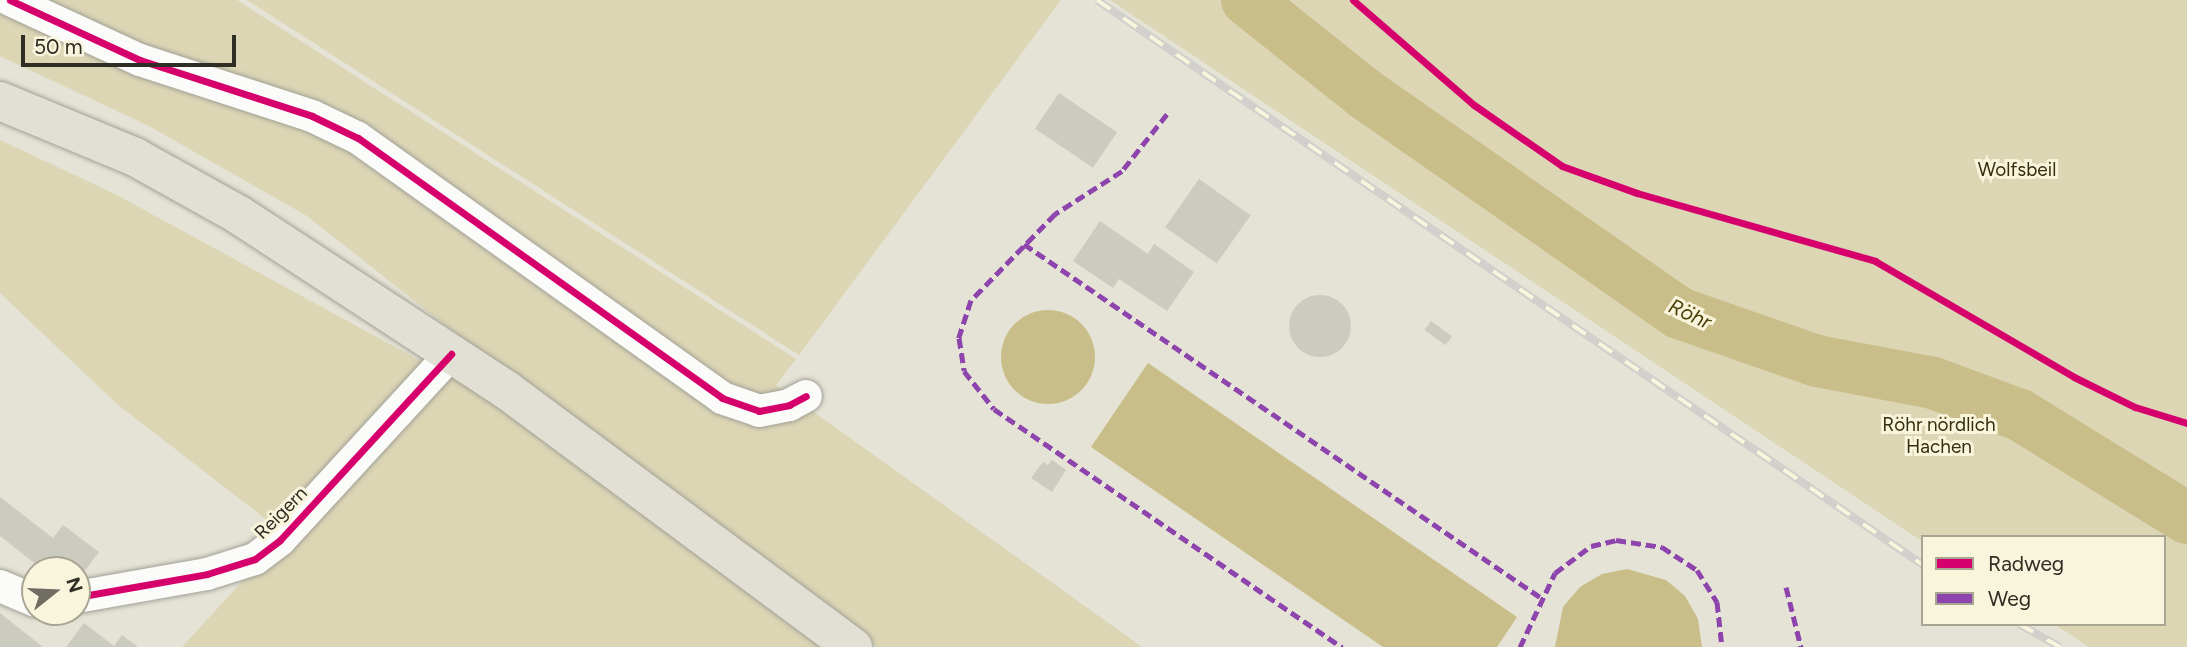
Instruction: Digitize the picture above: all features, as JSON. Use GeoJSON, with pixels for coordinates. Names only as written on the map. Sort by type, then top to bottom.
{"type":"FeatureCollection","features":[{"type":"Feature","properties":{"kind":"main road"},"geometry":{"type":"LineString","coordinates":[[0,101],[135,157],[190,186],[451,354],[634,481],[853,647]]}},
{"type":"Feature","properties":{"kind":"street"},"geometry":{"type":"LineString","coordinates":[[10,0],[140,61],[302,112],[358,138],[722,398],[759,411],[789,405],[806,396]]}},
{"type":"Feature","properties":{"kind":"street","name":"Reigern"},"geometry":{"type":"LineString","coordinates":[[91,595],[207,574],[255,559],[280,540],[451,354]]}},
{"type":"Feature","properties":{"kind":"street"},"geometry":{"type":"LineString","coordinates":[[0,586],[21,595]]}},
{"type":"Feature","properties":{"kind":"green space"},"geometry":{"type":"Polygon","coordinates":[[[0,0],[237,0],[796,359],[776,385],[1142,647],[877,647],[468,343],[307,216],[149,126],[0,56],[0,0]]]}},
{"type":"Feature","properties":{"kind":"green space"},"geometry":{"type":"Polygon","coordinates":[[[247,0],[1061,0],[799,355],[247,0]]]}},
{"type":"Feature","properties":{"kind":"green space"},"geometry":{"type":"Polygon","coordinates":[[[1110,0],[2187,0],[2187,647],[2089,647],[2057,626],[2166,626],[2166,535],[1921,535],[1921,541],[1110,0]]]}},
{"type":"Feature","properties":{"kind":"green space"},"geometry":{"type":"Polygon","coordinates":[[[0,140],[115,194],[428,365],[276,527],[117,404],[0,293],[0,140]]]}},
{"type":"Feature","properties":{"kind":"green space"},"geometry":{"type":"Polygon","coordinates":[[[442,364],[869,647],[182,647],[442,364]]]}},
{"type":"Feature","properties":{"kind":"shaded area"},"geometry":{"type":"Polygon","coordinates":[[[1048,310],[1066,314],[1081,324],[1091,339],[1095,357],[1091,375],[1081,390],[1066,400],[1048,404],[1030,400],[1015,390],[1005,375],[1001,357],[1005,339],[1015,324],[1030,314],[1048,310]]]}},
{"type":"Feature","properties":{"kind":"shaded area"},"geometry":{"type":"Polygon","coordinates":[[[1148,363],[1517,617],[1497,647],[1383,647],[1091,447],[1148,363]]]}},
{"type":"Feature","properties":{"kind":"shaded area"},"geometry":{"type":"Polygon","coordinates":[[[1627,569],[1666,580],[1685,596],[1698,619],[1702,647],[1555,647],[1563,607],[1580,587],[1602,574],[1627,569]]]}},
{"type":"Feature","properties":{"kind":"building"},"geometry":{"type":"Polygon","coordinates":[[[1059,93],[1117,132],[1093,168],[1035,129],[1059,93]]]}},
{"type":"Feature","properties":{"kind":"building"},"geometry":{"type":"Polygon","coordinates":[[[1199,179],[1251,215],[1217,263],[1165,227],[1199,179]]]}},
{"type":"Feature","properties":{"kind":"building"},"geometry":{"type":"Polygon","coordinates":[[[1100,221],[1148,254],[1154,244],[1194,272],[1167,311],[1119,279],[1113,288],[1073,261],[1100,221]]]}},
{"type":"Feature","properties":{"kind":"building"},"geometry":{"type":"Polygon","coordinates":[[[1320,295],[1332,297],[1342,304],[1349,314],[1349,338],[1342,348],[1332,355],[1320,357],[1308,355],[1298,348],[1291,338],[1289,326],[1291,314],[1298,304],[1308,297],[1320,295]]]}},
{"type":"Feature","properties":{"kind":"building"},"geometry":{"type":"Polygon","coordinates":[[[1431,321],[1452,336],[1446,345],[1425,330],[1431,321]]]}},
{"type":"Feature","properties":{"kind":"building"},"geometry":{"type":"Polygon","coordinates":[[[1052,460],[1066,470],[1052,492],[1031,478],[1043,462],[1048,465],[1052,460]]]}},
{"type":"Feature","properties":{"kind":"building"},"geometry":{"type":"Polygon","coordinates":[[[0,497],[53,538],[63,525],[99,552],[91,563],[91,556],[25,556],[0,536],[0,497]]]}},
{"type":"Feature","properties":{"kind":"building"},"geometry":{"type":"Polygon","coordinates":[[[0,613],[43,647],[0,647],[0,613]]]}},
{"type":"Feature","properties":{"kind":"building"},"geometry":{"type":"Polygon","coordinates":[[[82,626],[88,626],[114,646],[122,635],[138,647],[66,647],[82,626]]]}},
{"type":"Feature","properties":{"kind":"waterway","name":"Röhr"},"geometry":{"type":"LineString","coordinates":[[1247,0],[1365,94],[1679,313],[1817,361],[1933,383],[2020,415],[2187,518]]}},
{"type":"Feature","properties":{"kind":"railway"},"geometry":{"type":"LineString","coordinates":[[1097,0],[1921,564]]}},
{"type":"Feature","properties":{"kind":"railway"},"geometry":{"type":"LineString","coordinates":[[2023,626],[2060,647]]}},
{"type":"Feature","properties":{"kind":"marked path"},"geometry":{"type":"LineString","coordinates":[[1167,114],[1122,171],[1055,214],[971,300],[959,338],[964,371],[994,409],[1342,647]]}},
{"type":"Feature","properties":{"kind":"marked path"},"geometry":{"type":"LineString","coordinates":[[1024,244],[1540,597]]}},
{"type":"Feature","properties":{"kind":"marked path"},"geometry":{"type":"LineString","coordinates":[[1520,647],[1555,573],[1591,546],[1616,540],[1662,547],[1697,570],[1717,602],[1722,647]]}},
{"type":"Feature","properties":{"kind":"marked path"},"geometry":{"type":"LineString","coordinates":[[1786,587],[1801,647]]}},
{"type":"Feature","properties":{"kind":"cycle path"},"geometry":{"type":"LineString","coordinates":[[10,0],[140,60],[312,116],[358,138],[722,398],[759,411],[789,405],[806,396]]}},
{"type":"Feature","properties":{"kind":"cycle path"},"geometry":{"type":"LineString","coordinates":[[1353,0],[1474,105],[1562,166],[1637,193],[1875,261],[2074,377],[2135,407],[2187,423]]}},
{"type":"Feature","properties":{"kind":"cycle path"},"geometry":{"type":"LineString","coordinates":[[91,595],[207,574],[255,559],[280,540],[451,354]]}},
{"type":"Feature","properties":{"kind":"park label","name":"Wolfsbeil"},"geometry":{"type":"Point","coordinates":[2017,170]}},
{"type":"Feature","properties":{"kind":"park label","name":"Röhr nördlich Hachen"},"geometry":{"type":"Point","coordinates":[1939,436]}}]}
